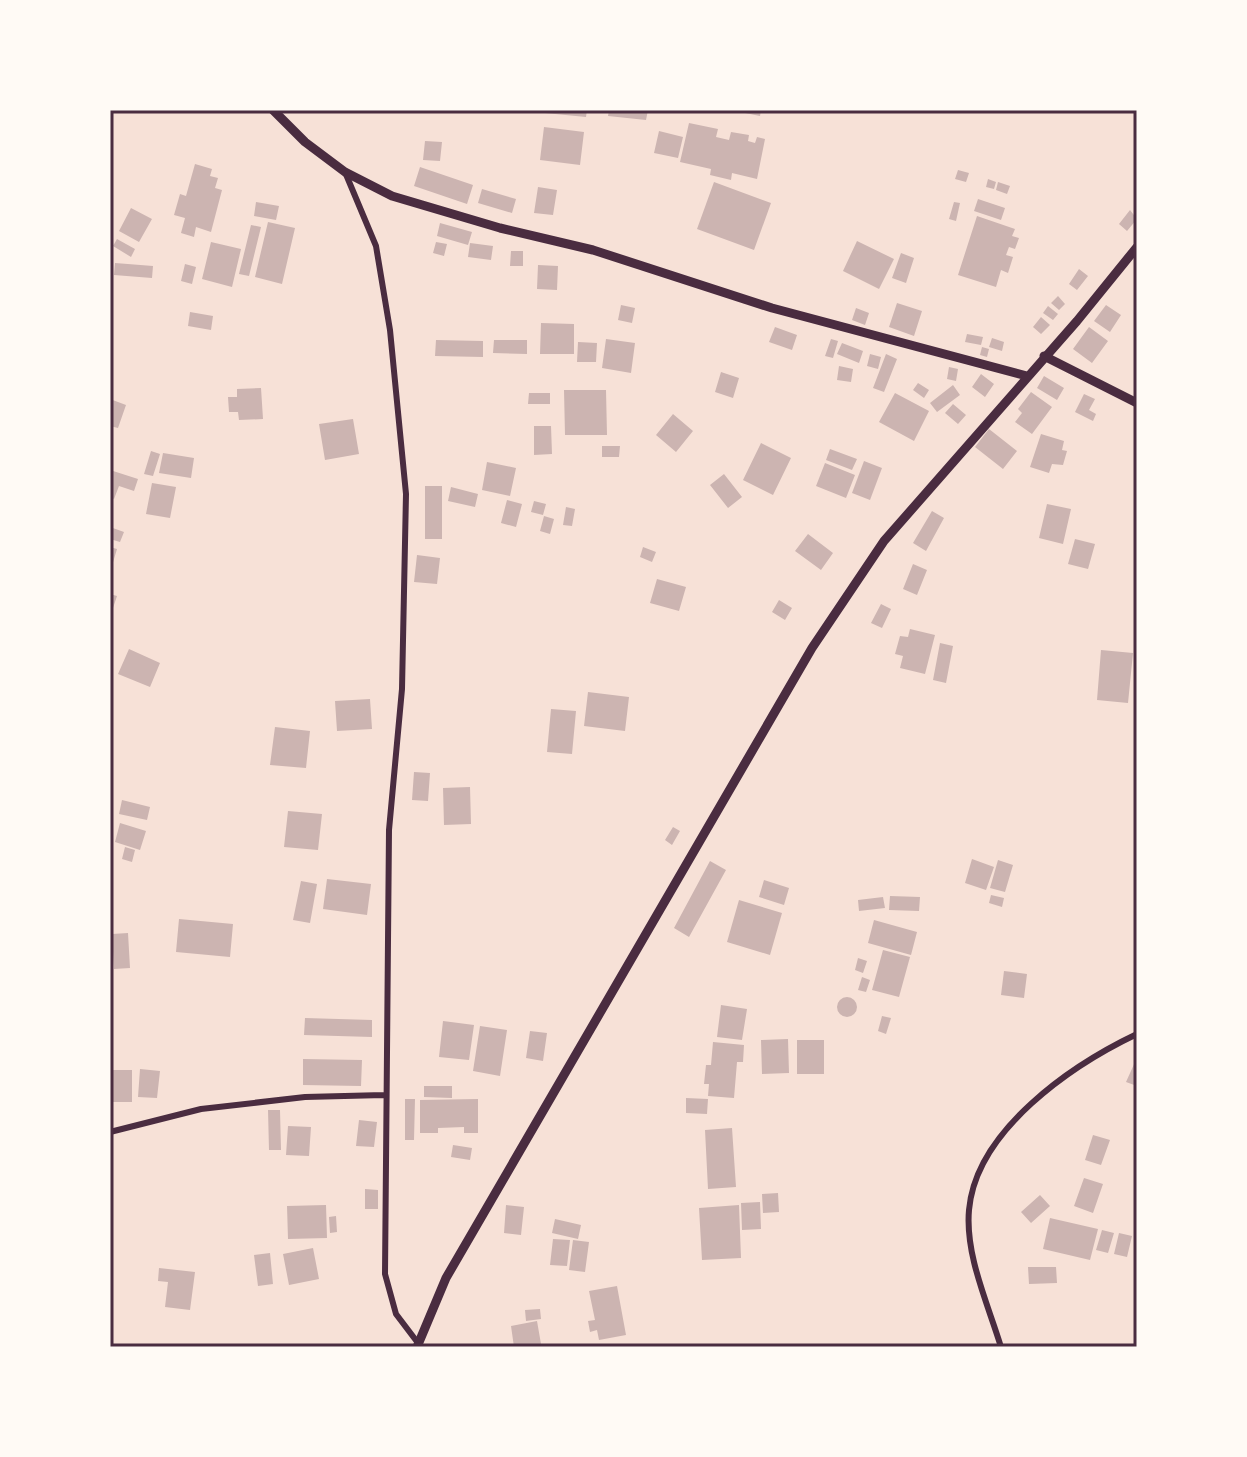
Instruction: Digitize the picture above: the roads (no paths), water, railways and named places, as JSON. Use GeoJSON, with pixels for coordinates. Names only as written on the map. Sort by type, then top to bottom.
{"type":"FeatureCollection","features":[{"type":"Feature","properties":{"kind":"main road"},"geometry":{"type":"LineString","coordinates":[[273,110],[305,142],[345,172],[406,200],[593,250],[787,312],[1027,376]]}},
{"type":"Feature","properties":{"kind":"main road"},"geometry":{"type":"LineString","coordinates":[[417,1345],[454,1264],[812,648],[884,541],[1137,247]]}},
{"type":"Feature","properties":{"kind":"main road"},"geometry":{"type":"LineString","coordinates":[[1044,356],[1137,403]]}},
{"type":"Feature","properties":{"kind":"street"},"geometry":{"type":"LineString","coordinates":[[345,172],[376,246],[390,330],[406,494],[402,689],[389,830],[390,960],[384,1095],[385,1274],[396,1314],[417,1345]]}},
{"type":"Feature","properties":{"kind":"street"},"geometry":{"type":"LineString","coordinates":[[1001,1347],[971,1248],[969,1208],[980,1172],[994,1145],[1056,1081],[1137,1034]]}},
{"type":"Feature","properties":{"kind":"street"},"geometry":{"type":"LineString","coordinates":[[110,1132],[201,1109],[305,1097],[384,1095]]}}]}
